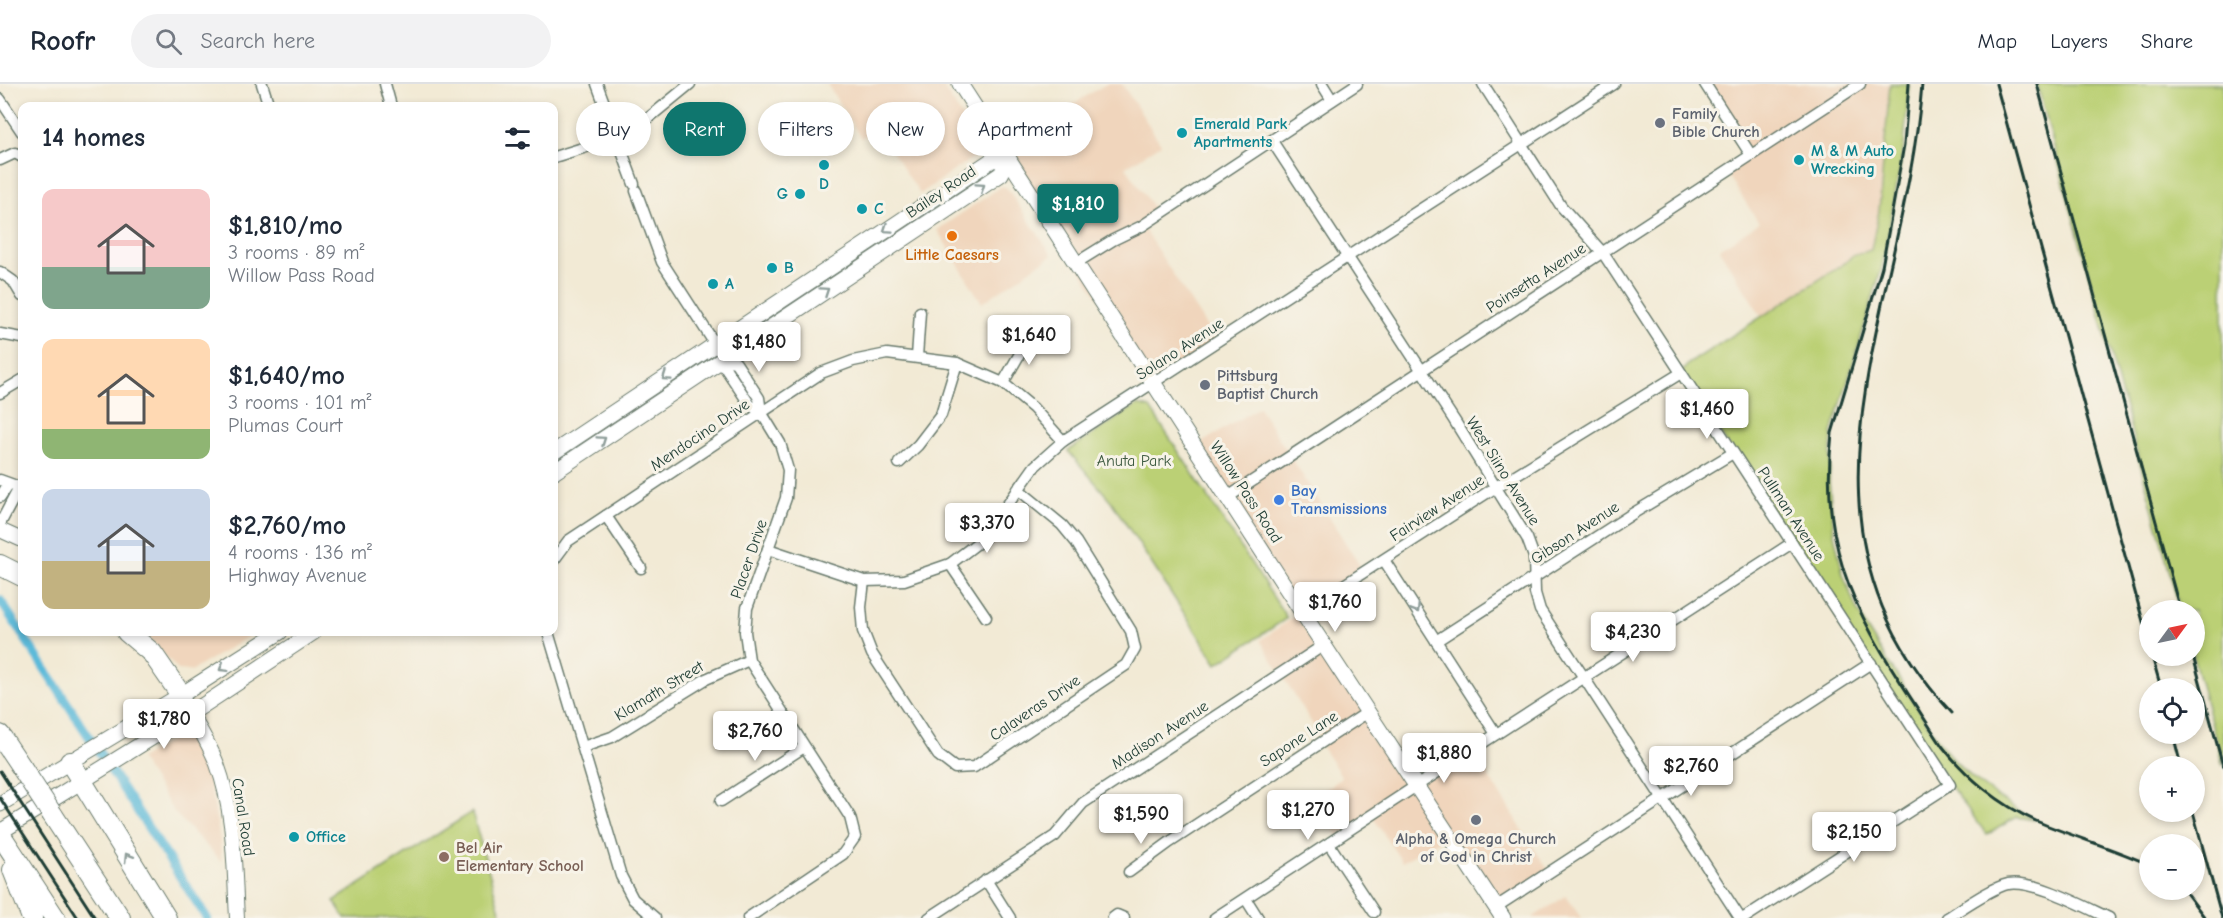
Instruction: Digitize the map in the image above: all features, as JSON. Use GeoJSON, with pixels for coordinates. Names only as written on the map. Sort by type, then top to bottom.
{"type":"FeatureCollection","features":[{"type":"Feature","properties":{"kind":"highway"},"geometry":{"type":"LineString","coordinates":[[0,565],[18,574]]}},
{"type":"Feature","properties":{"kind":"highway"},"geometry":{"type":"LineString","coordinates":[[132,636],[152,653],[181,695]]}},
{"type":"Feature","properties":{"kind":"highway"},"geometry":{"type":"LineString","coordinates":[[0,735],[120,918]]}},
{"type":"Feature","properties":{"kind":"highway"},"geometry":{"type":"LineString","coordinates":[[70,762],[165,918]]}},
{"type":"Feature","properties":{"kind":"highway"},"geometry":{"type":"LineString","coordinates":[[3,842],[32,918]]}},
{"type":"Feature","properties":{"kind":"highway"},"geometry":{"type":"LineString","coordinates":[[3,842],[56,918]]}},
{"type":"Feature","properties":{"kind":"main road","name":"Willow Pass Road"},"geometry":{"type":"LineString","coordinates":[[960,84],[1499,913]]}},
{"type":"Feature","properties":{"kind":"main road","name":"Bailey Road"},"geometry":{"type":"LineString","coordinates":[[558,449],[992,160],[1009,159]]}},
{"type":"Feature","properties":{"kind":"main road","name":"Bailey Road"},"geometry":{"type":"LineString","coordinates":[[558,469],[1000,174],[1009,159]]}},
{"type":"Feature","properties":{"kind":"main road"},"geometry":{"type":"LineString","coordinates":[[0,804],[274,636]]}},
{"type":"Feature","properties":{"kind":"main road"},"geometry":{"type":"LineString","coordinates":[[3,842],[82,782],[308,636]]}},
{"type":"Feature","properties":{"kind":"street"},"geometry":{"type":"LineString","coordinates":[[262,84],[268,102]]}},
{"type":"Feature","properties":{"kind":"street"},"geometry":{"type":"LineString","coordinates":[[385,84],[390,102]]}},
{"type":"Feature","properties":{"kind":"street","name":"Placer Drive"},"geometry":{"type":"LineString","coordinates":[[597,84],[603,102]]}},
{"type":"Feature","properties":{"kind":"street"},"geometry":{"type":"LineString","coordinates":[[651,116],[690,84]]}},
{"type":"Feature","properties":{"kind":"street"},"geometry":{"type":"LineString","coordinates":[[1322,84],[1332,100]]}},
{"type":"Feature","properties":{"kind":"street"},"geometry":{"type":"LineString","coordinates":[[1076,262],[1142,226],[1357,84]]}},
{"type":"Feature","properties":{"kind":"street","name":"Pullman Avenue"},"geometry":{"type":"LineString","coordinates":[[1483,84],[1561,206],[1603,253],[1950,785],[1742,918]]}},
{"type":"Feature","properties":{"kind":"street","name":"Solano Avenue"},"geometry":{"type":"LineString","coordinates":[[768,549],[864,581],[904,580],[950,564],[984,538],[1035,466],[1063,441],[1614,84]]}},
{"type":"Feature","properties":{"kind":"street"},"geometry":{"type":"LineString","coordinates":[[1705,84],[1751,155]]}},
{"type":"Feature","properties":{"kind":"street","name":"Poinsetta Avenue"},"geometry":{"type":"LineString","coordinates":[[1228,497],[1860,84]]}},
{"type":"Feature","properties":{"kind":"street"},"geometry":{"type":"LineString","coordinates":[[0,99],[18,126]]}},
{"type":"Feature","properties":{"kind":"street","name":"West Siino Avenue"},"geometry":{"type":"LineString","coordinates":[[1272,141],[1527,538],[1534,557],[1534,578],[1540,610],[1583,679],[1742,918]]}},
{"type":"Feature","properties":{"kind":"street"},"geometry":{"type":"LineString","coordinates":[[558,155],[576,150]]}},
{"type":"Feature","properties":{"kind":"street"},"geometry":{"type":"LineString","coordinates":[[0,160],[18,155]]}},
{"type":"Feature","properties":{"kind":"street","name":"Placer Drive"},"geometry":{"type":"LineString","coordinates":[[622,156],[662,262],[724,358],[736,363],[759,398],[761,412],[780,443],[788,470],[786,498],[747,608],[745,632],[749,660],[850,817],[855,837],[843,854],[748,918]]}},
{"type":"Feature","properties":{"kind":"street"},"geometry":{"type":"LineString","coordinates":[[0,272],[13,281],[18,289]]}},
{"type":"Feature","properties":{"kind":"street"},"geometry":{"type":"LineString","coordinates":[[917,357],[920,312]]}},
{"type":"Feature","properties":{"kind":"street"},"geometry":{"type":"LineString","coordinates":[[0,334],[18,337]]}},
{"type":"Feature","properties":{"kind":"street"},"geometry":{"type":"LineString","coordinates":[[1003,383],[1030,336]]}},
{"type":"Feature","properties":{"kind":"street","name":"Mendocino Drive"},"geometry":{"type":"LineString","coordinates":[[558,555],[568,541],[761,412],[821,373],[853,361],[887,354],[957,363],[1003,383],[1034,408],[1063,441]]}},
{"type":"Feature","properties":{"kind":"street"},"geometry":{"type":"LineString","coordinates":[[899,463],[918,445],[941,415],[957,363]]}},
{"type":"Feature","properties":{"kind":"street","name":"Fairview Avenue"},"geometry":{"type":"LineString","coordinates":[[1302,612],[1496,487],[1681,373]]}},
{"type":"Feature","properties":{"kind":"street"},"geometry":{"type":"LineString","coordinates":[[0,393],[18,382]]}},
{"type":"Feature","properties":{"kind":"street","name":"Gibson Avenue"},"geometry":{"type":"LineString","coordinates":[[1436,641],[1632,514],[1733,453]]}},
{"type":"Feature","properties":{"kind":"street"},"geometry":{"type":"LineString","coordinates":[[0,497],[4,483]]}},
{"type":"Feature","properties":{"kind":"street","name":"Calaveras Drive"},"geometry":{"type":"LineString","coordinates":[[864,581],[861,607],[863,631],[872,654],[938,755],[955,768],[974,767],[1126,665],[1135,649],[1131,631],[1076,543],[1062,525],[1018,489]]}},
{"type":"Feature","properties":{"kind":"street"},"geometry":{"type":"LineString","coordinates":[[0,524],[18,493]]}},
{"type":"Feature","properties":{"kind":"street"},"geometry":{"type":"LineString","coordinates":[[606,516],[641,568]]}},
{"type":"Feature","properties":{"kind":"street"},"geometry":{"type":"LineString","coordinates":[[0,530],[18,538]]}},
{"type":"Feature","properties":{"kind":"street"},"geometry":{"type":"LineString","coordinates":[[1215,918],[1792,543]]}},
{"type":"Feature","properties":{"kind":"street"},"geometry":{"type":"LineString","coordinates":[[1384,560],[1496,734]]}},
{"type":"Feature","properties":{"kind":"street"},"geometry":{"type":"LineString","coordinates":[[950,564],[986,617]]}},
{"type":"Feature","properties":{"kind":"street"},"geometry":{"type":"LineString","coordinates":[[549,636],[621,876],[633,899],[655,918]]}},
{"type":"Feature","properties":{"kind":"street","name":"Madison Avenue"},"geometry":{"type":"LineString","coordinates":[[929,918],[1055,836],[1083,804],[1324,645]]}},
{"type":"Feature","properties":{"kind":"street","name":"Klamath Street"},"geometry":{"type":"LineString","coordinates":[[583,747],[612,737],[706,679],[749,660]]}},
{"type":"Feature","properties":{"kind":"street"},"geometry":{"type":"LineString","coordinates":[[1499,913],[1662,799],[1871,663]]}},
{"type":"Feature","properties":{"kind":"street","name":"Canal Road"},"geometry":{"type":"LineString","coordinates":[[181,695],[208,745],[223,783],[231,829],[237,918]]}},
{"type":"Feature","properties":{"kind":"street","name":"Sapone Lane"},"geometry":{"type":"LineString","coordinates":[[1129,872],[1170,842],[1368,712]]}},
{"type":"Feature","properties":{"kind":"street"},"geometry":{"type":"LineString","coordinates":[[721,801],[804,747]]}},
{"type":"Feature","properties":{"kind":"street"},"geometry":{"type":"LineString","coordinates":[[1329,844],[1374,912]]}},
{"type":"Feature","properties":{"kind":"street"},"geometry":{"type":"LineString","coordinates":[[986,880],[1010,918]]}},
{"type":"Feature","properties":{"kind":"street"},"geometry":{"type":"LineString","coordinates":[[1947,918],[1982,896],[2008,884],[2034,886],[2109,918]]}},
{"type":"Feature","properties":{"kind":"street"},"geometry":{"type":"LineString","coordinates":[[1246,899],[1258,918]]}},
{"type":"Feature","properties":{"kind":"shaded area"},"geometry":{"type":"Polygon","coordinates":[[[827,84],[941,84],[957,109],[957,156],[975,156],[920,194],[895,156],[945,156],[945,102],[866,102],[866,135],[861,138],[854,127],[854,102],[838,102],[827,84]]]}},
{"type":"Feature","properties":{"kind":"shaded area"},"geometry":{"type":"Polygon","coordinates":[[[1106,84],[1122,84],[1161,144],[1126,167],[1158,215],[1142,226],[1217,343],[1154,384],[1007,156],[1093,156],[1093,102],[1077,102],[1106,84]]]}},
{"type":"Feature","properties":{"kind":"shaded area"},"geometry":{"type":"Polygon","coordinates":[[[1705,84],[1890,84],[1879,211],[1871,250],[1852,256],[1845,263],[1762,317],[1719,249],[1759,223],[1726,172],[1751,156],[1705,84]]]}},
{"type":"Feature","properties":{"kind":"shaded area"},"geometry":{"type":"Polygon","coordinates":[[[1002,186],[1007,188],[1052,255],[982,303],[937,230],[1002,186]]]}},
{"type":"Feature","properties":{"kind":"shaded area"},"geometry":{"type":"Polygon","coordinates":[[[1259,407],[1364,572],[1302,612],[1195,447],[1259,407]]]}},
{"type":"Feature","properties":{"kind":"shaded area"},"geometry":{"type":"Polygon","coordinates":[[[1302,612],[1415,785],[1472,751],[1550,873],[1496,907],[1448,835],[1402,862],[1372,816],[1339,837],[1314,798],[1342,777],[1320,744],[1323,741],[1260,640],[1302,612]]]}},
{"type":"Feature","properties":{"kind":"shaded area"},"geometry":{"type":"Polygon","coordinates":[[[148,636],[249,636],[191,671],[178,670],[148,636]]]}},
{"type":"Feature","properties":{"kind":"shaded area"},"geometry":{"type":"Polygon","coordinates":[[[181,736],[190,740],[199,754],[209,780],[220,839],[221,861],[175,813],[140,759],[181,736]]]}},
{"type":"Feature","properties":{"kind":"shaded area"},"geometry":{"type":"Polygon","coordinates":[[[1566,896],[1581,918],[1532,918],[1566,896]]]}},
{"type":"Feature","properties":{"kind":"green space"},"geometry":{"type":"Polygon","coordinates":[[[1890,84],[1909,84],[1904,145],[1882,267],[1832,433],[1829,482],[1834,534],[1843,574],[1856,608],[1942,746],[1984,787],[2035,820],[2016,817],[1987,835],[1950,785],[1681,373],[1688,364],[1845,263],[1852,256],[1871,250],[1879,211],[1890,84]]]}},
{"type":"Feature","properties":{"kind":"green space"},"geometry":{"type":"Polygon","coordinates":[[[2037,84],[2223,84],[2223,766],[2205,700],[2205,678],[2199,678],[2196,666],[2205,666],[2205,600],[2177,600],[2037,84]]]}},
{"type":"Feature","properties":{"kind":"green space","name":"Anuta Park"},"geometry":{"type":"Polygon","coordinates":[[[1137,405],[1150,408],[1287,618],[1217,664],[1111,501],[1068,451],[1137,405]]]}},
{"type":"Feature","properties":{"kind":"green space","name":"Bel Air Elementary School"},"geometry":{"type":"Polygon","coordinates":[[[472,812],[502,918],[345,918],[334,901],[472,812]]]}},
{"type":"Feature","properties":{"kind":"waterway"},"geometry":{"type":"LineString","coordinates":[[0,600],[18,628]]}},
{"type":"Feature","properties":{"kind":"waterway"},"geometry":{"type":"LineString","coordinates":[[23,636],[207,918]]}},
{"type":"Feature","properties":{"kind":"railway"},"geometry":{"type":"LineString","coordinates":[[1909,84],[1904,145],[1882,267],[1832,433],[1829,481],[1833,524],[1842,564],[1855,600],[1893,671],[1942,746],[1962,769],[2009,807],[2036,821],[2139,860]]}},
{"type":"Feature","properties":{"kind":"railway"},"geometry":{"type":"LineString","coordinates":[[1922,84],[1911,167],[1876,329],[1863,409],[1858,487],[1868,564],[1898,639],[1952,713]]}},
{"type":"Feature","properties":{"kind":"railway"},"geometry":{"type":"LineString","coordinates":[[1996,84],[2139,607]]}},
{"type":"Feature","properties":{"kind":"railway"},"geometry":{"type":"LineString","coordinates":[[2037,84],[2177,600]]}},
{"type":"Feature","properties":{"kind":"railway"},"geometry":{"type":"LineString","coordinates":[[2155,666],[2158,678]]}},
{"type":"Feature","properties":{"kind":"railway"},"geometry":{"type":"LineString","coordinates":[[2196,666],[2223,766]]}},
{"type":"Feature","properties":{"kind":"railway"},"geometry":{"type":"LineString","coordinates":[[2176,744],[2178,756]]}},
{"type":"Feature","properties":{"kind":"railway"},"geometry":{"type":"LineString","coordinates":[[0,771],[95,918]]}},
{"type":"Feature","properties":{"kind":"railway"},"geometry":{"type":"LineString","coordinates":[[0,798],[78,918]]}},
{"type":"Feature","properties":{"kind":"railway"},"geometry":{"type":"LineString","coordinates":[[2196,822],[2222,918]]}},
{"type":"Feature","properties":{"kind":"railway"},"geometry":{"type":"LineString","coordinates":[[2192,900],[2205,918]]}},
{"type":"Feature","properties":{"kind":"place","name":"Family Bible Church"},"geometry":{"type":"Point","coordinates":[1660,123]}},
{"type":"Feature","properties":{"kind":"place","name":"Emerald Park Apartments"},"geometry":{"type":"Point","coordinates":[1182,133]}},
{"type":"Feature","properties":{"kind":"place","name":"M & M Auto Wrecking"},"geometry":{"type":"Point","coordinates":[1799,160]}},
{"type":"Feature","properties":{"kind":"place","name":"D"},"geometry":{"type":"Point","coordinates":[824,165]}},
{"type":"Feature","properties":{"kind":"place","name":"G"},"geometry":{"type":"Point","coordinates":[800,194]}},
{"type":"Feature","properties":{"kind":"place","name":"C"},"geometry":{"type":"Point","coordinates":[862,209]}},
{"type":"Feature","properties":{"kind":"place","name":"Little Caesars"},"geometry":{"type":"Point","coordinates":[952,236]}},
{"type":"Feature","properties":{"kind":"place","name":"B"},"geometry":{"type":"Point","coordinates":[772,268]}},
{"type":"Feature","properties":{"kind":"place","name":"A"},"geometry":{"type":"Point","coordinates":[713,284]}},
{"type":"Feature","properties":{"kind":"place","name":"Pittsburg Baptist Church"},"geometry":{"type":"Point","coordinates":[1205,385]}},
{"type":"Feature","properties":{"kind":"place","name":"Bay Transmissions"},"geometry":{"type":"Point","coordinates":[1279,500]}},
{"type":"Feature","properties":{"kind":"place","name":"Alpha & Omega Church of God in Christ"},"geometry":{"type":"Point","coordinates":[1476,820]}},
{"type":"Feature","properties":{"kind":"place","name":"Office"},"geometry":{"type":"Point","coordinates":[294,837]}},
{"type":"Feature","properties":{"kind":"place","name":"Bel Air Elementary School"},"geometry":{"type":"Point","coordinates":[444,857]}}]}
